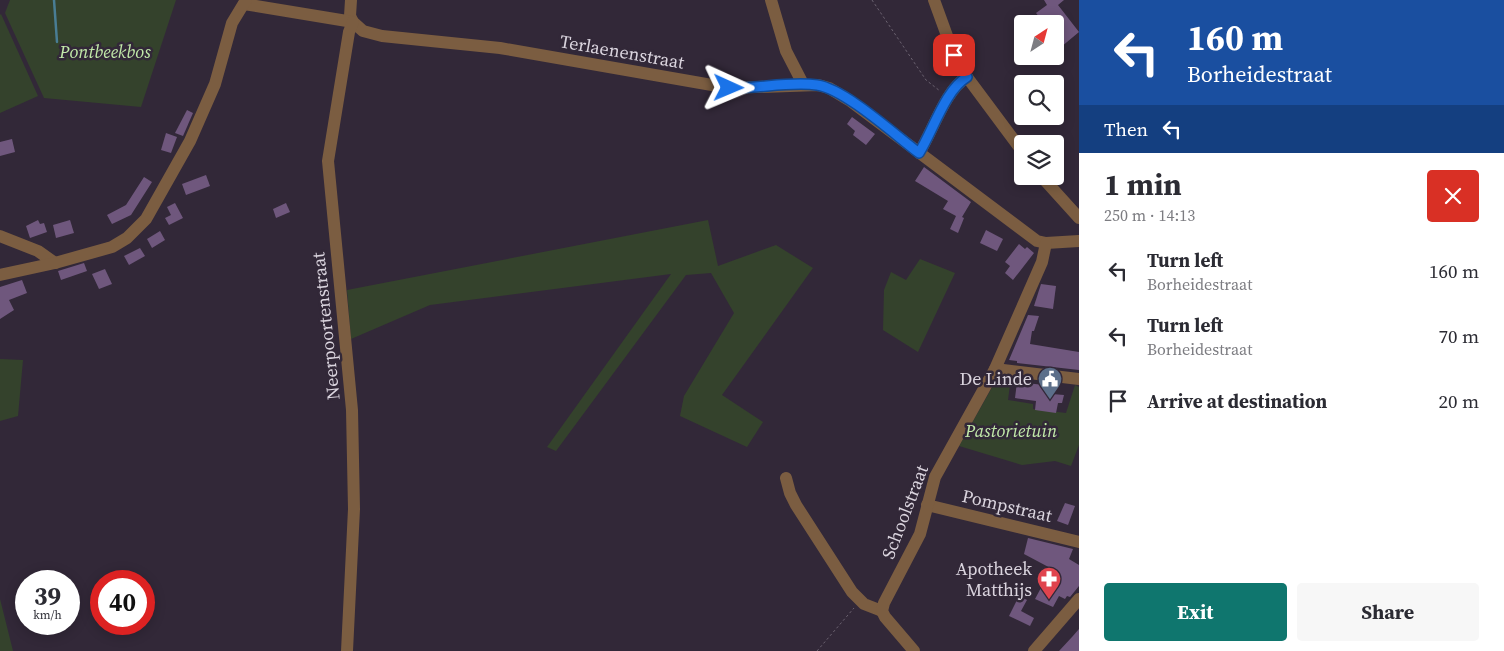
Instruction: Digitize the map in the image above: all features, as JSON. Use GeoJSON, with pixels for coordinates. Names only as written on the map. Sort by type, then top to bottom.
{"type":"FeatureCollection","features":[{"type":"Feature","properties":{"kind":"street","name":"Neerpoortenstraat"},"geometry":{"type":"LineString","coordinates":[[347,651],[354,509],[352,410],[328,161],[349,32],[353,22],[350,16],[351,0]]}},
{"type":"Feature","properties":{"kind":"street"},"geometry":{"type":"LineString","coordinates":[[771,0],[786,51],[803,84]]}},
{"type":"Feature","properties":{"kind":"street"},"geometry":{"type":"LineString","coordinates":[[934,0],[954,55],[967,77],[1014,140]]}},
{"type":"Feature","properties":{"kind":"street"},"geometry":{"type":"LineString","coordinates":[[0,275],[55,263],[112,247],[127,238],[146,219],[190,142],[214,84],[232,23],[245,2],[353,22]]}},
{"type":"Feature","properties":{"kind":"street","name":"Terlaenenstraat"},"geometry":{"type":"LineString","coordinates":[[353,22],[363,31],[382,36],[500,48],[729,88],[803,84],[818,85],[839,93],[1037,241],[1046,243],[1079,241]]}},
{"type":"Feature","properties":{"kind":"street"},"geometry":{"type":"LineString","coordinates":[[919,153],[950,95],[960,82],[967,77]]}},
{"type":"Feature","properties":{"kind":"street"},"geometry":{"type":"LineString","coordinates":[[1049,185],[1079,218]]}},
{"type":"Feature","properties":{"kind":"street"},"geometry":{"type":"LineString","coordinates":[[0,236],[38,251],[55,263]]}},
{"type":"Feature","properties":{"kind":"street","name":"Schoolstraat"},"geometry":{"type":"LineString","coordinates":[[882,611],[920,534],[935,477],[995,369],[1042,262],[1046,243]]}},
{"type":"Feature","properties":{"kind":"street"},"geometry":{"type":"LineString","coordinates":[[995,369],[1079,379]]}},
{"type":"Feature","properties":{"kind":"street"},"geometry":{"type":"LineString","coordinates":[[786,478],[796,505],[852,592],[861,601],[882,611],[914,651]]}},
{"type":"Feature","properties":{"kind":"street","name":"Pompstraat"},"geometry":{"type":"LineString","coordinates":[[927,505],[1079,542]]}},
{"type":"Feature","properties":{"kind":"street"},"geometry":{"type":"LineString","coordinates":[[1034,651],[1079,599]]}},
{"type":"Feature","properties":{"kind":"path"},"geometry":{"type":"LineString","coordinates":[[872,0],[926,80],[938,90],[950,95]]}},
{"type":"Feature","properties":{"kind":"path"},"geometry":{"type":"LineString","coordinates":[[817,651],[861,601]]}},
{"type":"Feature","properties":{"kind":"green space","name":"Pontbeekbos"},"geometry":{"type":"Polygon","coordinates":[[[10,0],[176,0],[141,107],[44,98],[5,13],[10,0]]]}},
{"type":"Feature","properties":{"kind":"green space"},"geometry":{"type":"Polygon","coordinates":[[[0,15],[38,96],[0,113],[0,15]]]}},
{"type":"Feature","properties":{"kind":"green space"},"geometry":{"type":"Polygon","coordinates":[[[708,220],[718,266],[776,245],[813,268],[722,395],[763,422],[747,447],[680,416],[684,396],[734,313],[711,273],[686,275],[556,451],[547,447],[671,274],[430,305],[351,339],[347,290],[708,220]]]}},
{"type":"Feature","properties":{"kind":"green space"},"geometry":{"type":"Polygon","coordinates":[[[920,259],[955,273],[918,352],[883,330],[884,290],[891,272],[906,280],[920,259]]]}},
{"type":"Feature","properties":{"kind":"green space"},"geometry":{"type":"Polygon","coordinates":[[[0,359],[23,360],[18,416],[0,421],[0,359]]]}},
{"type":"Feature","properties":{"kind":"green space","name":"Pastorietuin"},"geometry":{"type":"Polygon","coordinates":[[[999,375],[1011,377],[1008,400],[1033,404],[1033,409],[1066,413],[1075,385],[1079,387],[1079,445],[1071,466],[1055,461],[1022,465],[959,446],[999,375]]]}},
{"type":"Feature","properties":{"kind":"green space"},"geometry":{"type":"Polygon","coordinates":[[[0,599],[13,651],[0,651],[0,599]]]}},
{"type":"Feature","properties":{"kind":"building"},"geometry":{"type":"Polygon","coordinates":[[[1044,0],[1064,0],[1058,5],[1079,32],[1064,44],[1064,15],[1038,15],[1036,13],[1047,5],[1044,0]]]}},
{"type":"Feature","properties":{"kind":"building"},"geometry":{"type":"Polygon","coordinates":[[[187,110],[193,113],[183,136],[175,133],[187,110]]]}},
{"type":"Feature","properties":{"kind":"building"},"geometry":{"type":"Polygon","coordinates":[[[852,117],[875,134],[866,145],[853,135],[855,131],[847,124],[852,117]]]}},
{"type":"Feature","properties":{"kind":"building"},"geometry":{"type":"Polygon","coordinates":[[[166,133],[177,137],[171,153],[161,150],[166,133]]]}},
{"type":"Feature","properties":{"kind":"building"},"geometry":{"type":"Polygon","coordinates":[[[12,139],[15,152],[0,156],[0,142],[12,139]]]}},
{"type":"Feature","properties":{"kind":"building"},"geometry":{"type":"Polygon","coordinates":[[[924,167],[971,202],[962,217],[964,218],[958,233],[950,229],[956,216],[943,209],[948,201],[915,181],[924,167]]]}},
{"type":"Feature","properties":{"kind":"building"},"geometry":{"type":"Polygon","coordinates":[[[206,175],[210,186],[186,195],[182,184],[206,175]]]}},
{"type":"Feature","properties":{"kind":"building"},"geometry":{"type":"Polygon","coordinates":[[[144,177],[152,182],[131,215],[112,224],[107,215],[126,205],[144,177]]]}},
{"type":"Feature","properties":{"kind":"building"},"geometry":{"type":"Polygon","coordinates":[[[175,203],[183,218],[169,225],[165,218],[171,215],[167,207],[175,203]]]}},
{"type":"Feature","properties":{"kind":"building"},"geometry":{"type":"Polygon","coordinates":[[[286,203],[290,212],[276,218],[273,209],[286,203]]]}},
{"type":"Feature","properties":{"kind":"building"},"geometry":{"type":"Polygon","coordinates":[[[38,220],[40,224],[44,223],[47,232],[30,238],[26,226],[38,220]]]}},
{"type":"Feature","properties":{"kind":"building"},"geometry":{"type":"Polygon","coordinates":[[[70,220],[74,233],[56,238],[53,225],[70,220]]]}},
{"type":"Feature","properties":{"kind":"building"},"geometry":{"type":"Polygon","coordinates":[[[986,230],[1003,239],[997,251],[980,243],[986,230]]]}},
{"type":"Feature","properties":{"kind":"building"},"geometry":{"type":"Polygon","coordinates":[[[160,231],[165,240],[152,248],[147,239],[160,231]]]}},
{"type":"Feature","properties":{"kind":"building"},"geometry":{"type":"Polygon","coordinates":[[[1019,244],[1025,249],[1027,247],[1034,253],[1013,280],[1005,273],[1010,266],[1005,262],[1019,244]]]}},
{"type":"Feature","properties":{"kind":"building"},"geometry":{"type":"Polygon","coordinates":[[[140,248],[145,256],[129,265],[124,256],[140,248]]]}},
{"type":"Feature","properties":{"kind":"building"},"geometry":{"type":"Polygon","coordinates":[[[84,263],[87,271],[61,280],[58,271],[84,263]]]}},
{"type":"Feature","properties":{"kind":"building"},"geometry":{"type":"Polygon","coordinates":[[[105,269],[112,284],[99,289],[92,274],[105,269]]]}},
{"type":"Feature","properties":{"kind":"building"},"geometry":{"type":"Polygon","coordinates":[[[22,280],[27,293],[9,300],[14,310],[0,319],[0,287],[22,280]]]}},
{"type":"Feature","properties":{"kind":"building"},"geometry":{"type":"Polygon","coordinates":[[[1041,284],[1056,286],[1053,309],[1034,306],[1041,284]]]}},
{"type":"Feature","properties":{"kind":"building"},"geometry":{"type":"Polygon","coordinates":[[[1028,315],[1039,316],[1034,331],[1032,331],[1030,344],[1079,352],[1079,370],[1017,363],[1017,361],[1009,360],[1028,315]]]}},
{"type":"Feature","properties":{"kind":"building","name":"De Linde"},"geometry":{"type":"Polygon","coordinates":[[[1017,382],[1053,386],[1052,394],[1064,395],[1062,403],[1058,403],[1056,413],[1035,410],[1036,401],[1015,398],[1017,382]]]}},
{"type":"Feature","properties":{"kind":"building"},"geometry":{"type":"Polygon","coordinates":[[[1065,503],[1075,506],[1068,525],[1057,521],[1065,503]]]}},
{"type":"Feature","properties":{"kind":"building"},"geometry":{"type":"Polygon","coordinates":[[[1028,538],[1073,549],[1069,559],[1079,565],[1079,586],[1070,597],[1067,596],[1065,599],[1059,596],[1053,607],[1035,599],[1042,586],[1047,589],[1056,571],[1024,554],[1028,538]]]}},
{"type":"Feature","properties":{"kind":"building"},"geometry":{"type":"Polygon","coordinates":[[[1019,596],[1027,600],[1021,611],[1034,618],[1030,626],[1009,616],[1019,596]]]}},
{"type":"Feature","properties":{"kind":"building"},"geometry":{"type":"Polygon","coordinates":[[[1079,629],[1079,651],[1059,651],[1072,637],[1079,629]]]}},
{"type":"Feature","properties":{"kind":"waterway"},"geometry":{"type":"LineString","coordinates":[[54,0],[57,42]]}},
{"type":"Feature","properties":{"kind":"place","name":"De Linde"},"geometry":{"type":"Point","coordinates":[1050,400]}},
{"type":"Feature","properties":{"kind":"place","name":"Apotheek Matthijs"},"geometry":{"type":"Point","coordinates":[1049,600]}},
{"type":"Feature","properties":{"kind":"route"},"geometry":{"type":"LineString","coordinates":[[729,88],[803,84],[829,88],[849,100],[919,153],[950,95],[960,82],[967,77],[954,55]]}}]}
